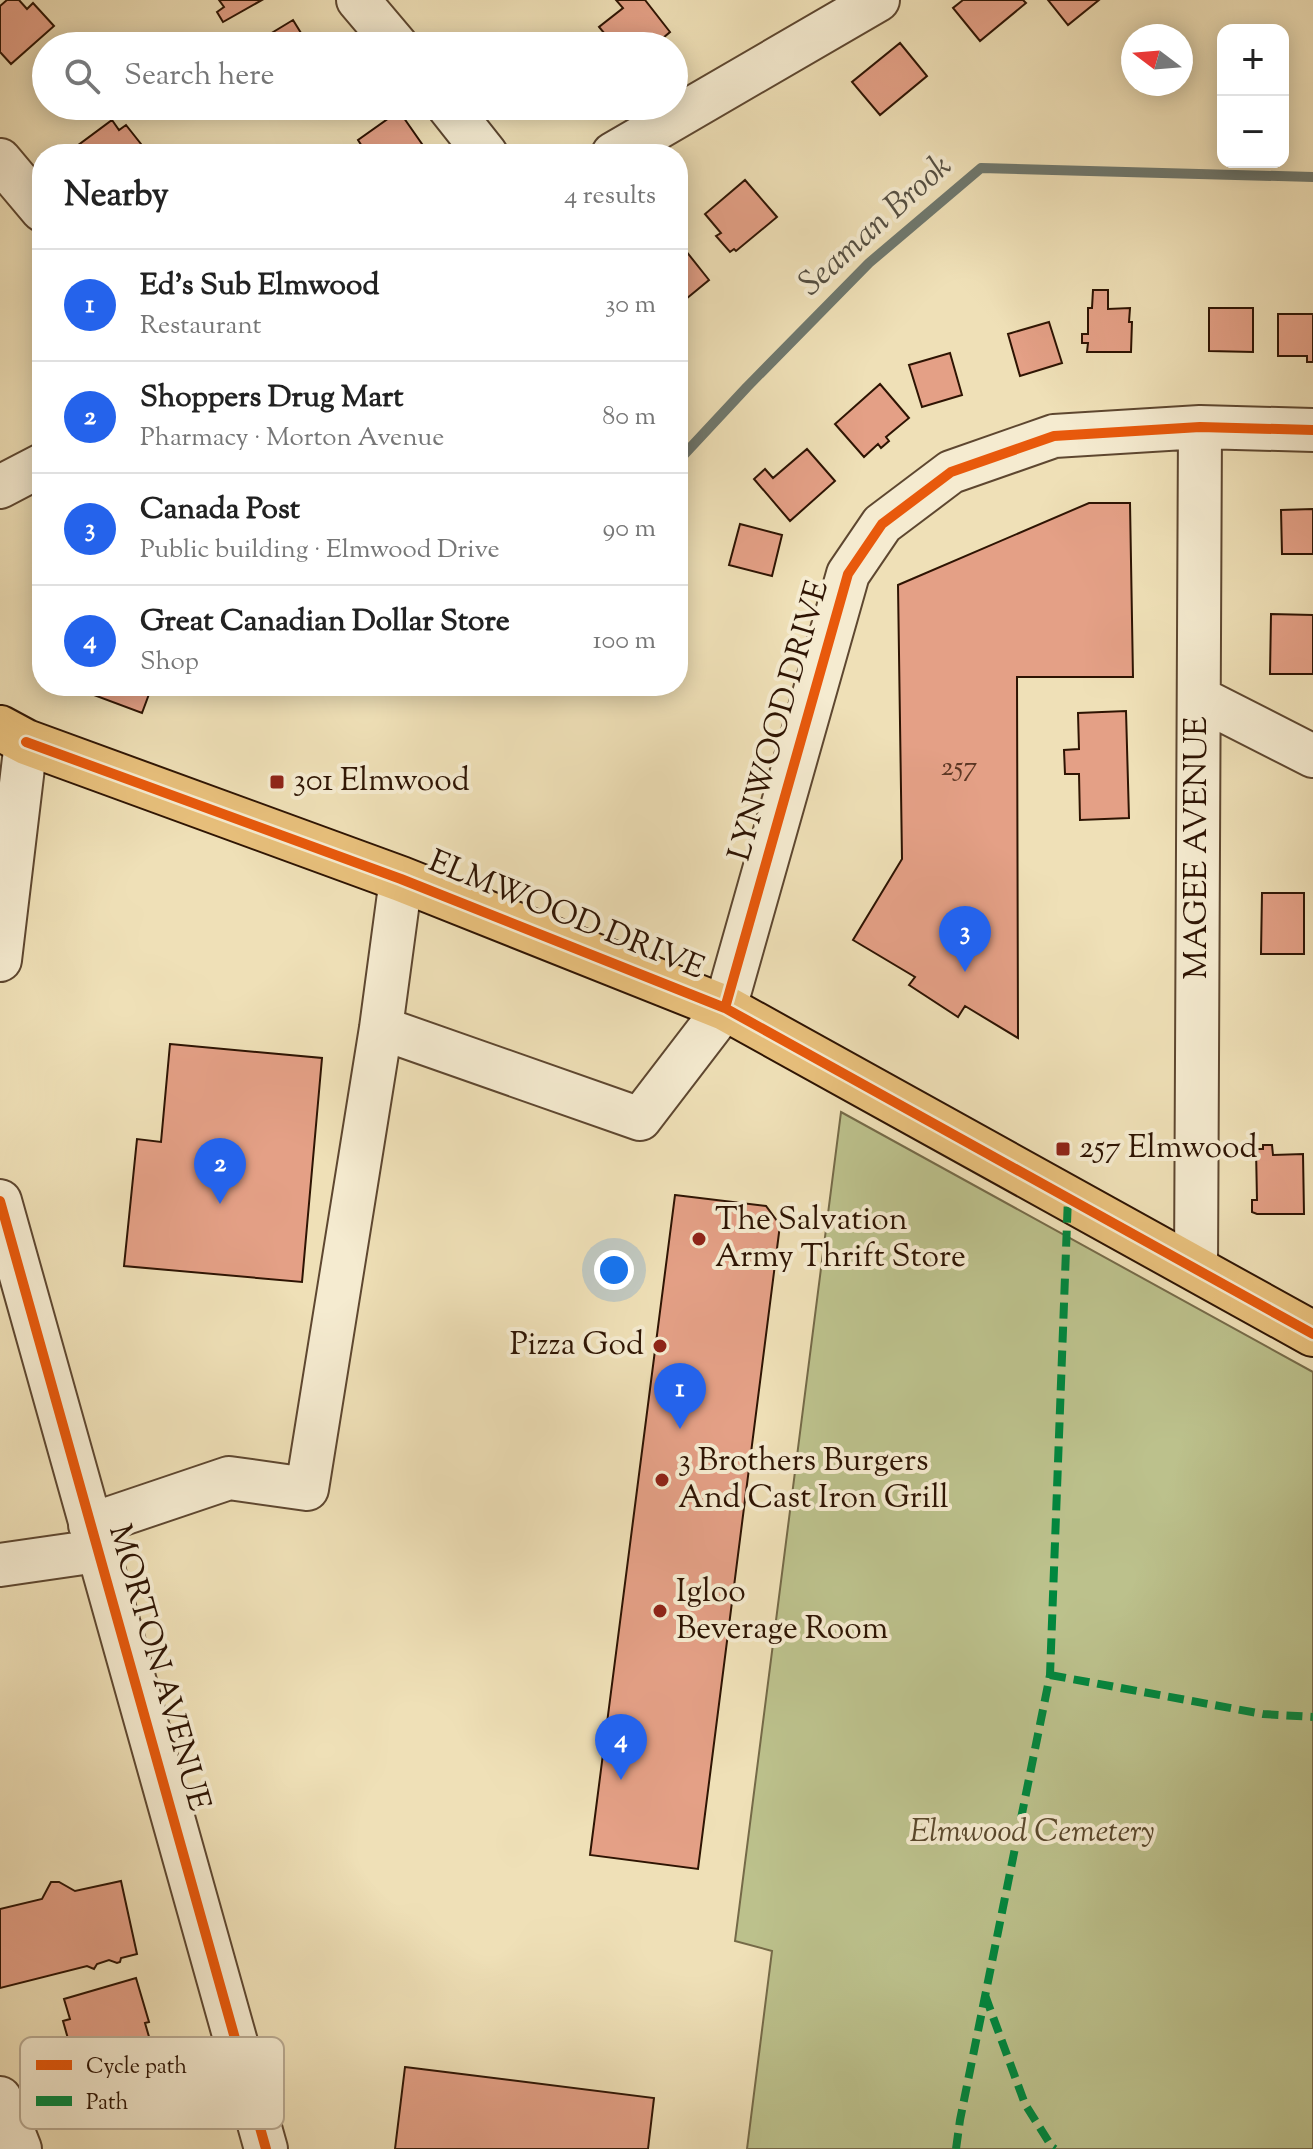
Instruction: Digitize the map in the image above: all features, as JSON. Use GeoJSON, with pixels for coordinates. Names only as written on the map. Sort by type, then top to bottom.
{"type":"FeatureCollection","features":[{"type":"Feature","properties":{"kind":"main road","name":"ELMWOOD DRIVE"},"geometry":{"type":"LineString","coordinates":[[13,735],[401,879],[725,1008],[1313,1334]]}},
{"type":"Feature","properties":{"kind":"street"},"geometry":{"type":"LineString","coordinates":[[358,0],[385,32]]}},
{"type":"Feature","properties":{"kind":"street"},"geometry":{"type":"LineString","coordinates":[[688,110],[871,2]]}},
{"type":"Feature","properties":{"kind":"street"},"geometry":{"type":"LineString","coordinates":[[459,120],[478,144]]}},
{"type":"Feature","properties":{"kind":"street"},"geometry":{"type":"LineString","coordinates":[[630,144],[671,120]]}},
{"type":"Feature","properties":{"kind":"street"},"geometry":{"type":"LineString","coordinates":[[0,160],[32,198]]}},
{"type":"Feature","properties":{"kind":"street","name":"LYNWOOD DRIVE"},"geometry":{"type":"LineString","coordinates":[[725,1008],[848,574],[882,524],[951,472],[1054,436],[1200,427],[1313,430]]}},
{"type":"Feature","properties":{"kind":"street","name":"MAGEE AVENUE"},"geometry":{"type":"LineString","coordinates":[[1196,1269],[1200,427]]}},
{"type":"Feature","properties":{"kind":"street"},"geometry":{"type":"LineString","coordinates":[[0,487],[32,470]]}},
{"type":"Feature","properties":{"kind":"street"},"geometry":{"type":"LineString","coordinates":[[1199,698],[1313,756]]}},
{"type":"Feature","properties":{"kind":"street"},"geometry":{"type":"LineString","coordinates":[[0,960],[13,735]]}},
{"type":"Feature","properties":{"kind":"street"},"geometry":{"type":"LineString","coordinates":[[0,1565],[94,1538],[229,1478],[307,1489],[381,1028],[401,879]]}},
{"type":"Feature","properties":{"kind":"street"},"geometry":{"type":"LineString","coordinates":[[381,1028],[640,1119],[725,1008]]}},
{"type":"Feature","properties":{"kind":"street","name":"MORTON AVENUE"},"geometry":{"type":"LineString","coordinates":[[0,1201],[234,2037]]}},
{"type":"Feature","properties":{"kind":"street"},"geometry":{"type":"LineString","coordinates":[[0,2098],[20,2149]]}},
{"type":"Feature","properties":{"kind":"street","name":"MORTON AVENUE"},"geometry":{"type":"LineString","coordinates":[[260,2129],[266,2149]]}},
{"type":"Feature","properties":{"kind":"green space","name":"Elmwood Cemetery"},"geometry":{"type":"Polygon","coordinates":[[[841,1112],[1313,1372],[1313,2149],[747,2149],[772,1951],[735,1941],[841,1112]]]}},
{"type":"Feature","properties":{"kind":"building"},"geometry":{"type":"Polygon","coordinates":[[[7,0],[19,0],[27,9],[33,3],[54,26],[47,32],[32,32],[32,45],[11,64],[0,52],[0,6],[7,0]]]}},
{"type":"Feature","properties":{"kind":"building"},"geometry":{"type":"Polygon","coordinates":[[[219,0],[262,0],[223,22],[217,12],[224,7],[219,0]]]}},
{"type":"Feature","properties":{"kind":"building"},"geometry":{"type":"Polygon","coordinates":[[[616,0],[645,0],[670,32],[603,32],[599,27],[623,8],[616,0]]]}},
{"type":"Feature","properties":{"kind":"building"},"geometry":{"type":"Polygon","coordinates":[[[963,0],[1023,0],[1026,3],[980,41],[953,8],[963,0]]]}},
{"type":"Feature","properties":{"kind":"building"},"geometry":{"type":"Polygon","coordinates":[[[1048,0],[1099,0],[1068,25],[1048,0]]]}},
{"type":"Feature","properties":{"kind":"building"},"geometry":{"type":"Polygon","coordinates":[[[293,20],[300,32],[273,32],[293,20]]]}},
{"type":"Feature","properties":{"kind":"building"},"geometry":{"type":"Polygon","coordinates":[[[900,43],[927,76],[880,115],[852,82],[900,43]]]}},
{"type":"Feature","properties":{"kind":"building"},"geometry":{"type":"Polygon","coordinates":[[[112,120],[119,130],[126,125],[141,144],[80,144],[112,120]]]}},
{"type":"Feature","properties":{"kind":"building"},"geometry":{"type":"Polygon","coordinates":[[[386,120],[405,120],[422,144],[361,144],[358,140],[386,120]]]}},
{"type":"Feature","properties":{"kind":"building"},"geometry":{"type":"Polygon","coordinates":[[[745,180],[777,217],[736,251],[730,252],[716,236],[721,233],[705,214],[745,180]]]}},
{"type":"Feature","properties":{"kind":"building"},"geometry":{"type":"Polygon","coordinates":[[[688,254],[709,280],[688,297],[688,254]]]}},
{"type":"Feature","properties":{"kind":"building"},"geometry":{"type":"Polygon","coordinates":[[[1093,290],[1108,290],[1108,309],[1130,308],[1131,352],[1087,352],[1088,343],[1082,343],[1082,334],[1088,334],[1088,308],[1092,308],[1093,290]]]}},
{"type":"Feature","properties":{"kind":"building"},"geometry":{"type":"Polygon","coordinates":[[[1209,308],[1253,308],[1253,352],[1209,351],[1209,308]]]}},
{"type":"Feature","properties":{"kind":"building"},"geometry":{"type":"Polygon","coordinates":[[[1278,314],[1313,314],[1313,362],[1307,362],[1307,356],[1278,356],[1278,314]]]}},
{"type":"Feature","properties":{"kind":"building"},"geometry":{"type":"Polygon","coordinates":[[[1049,322],[1062,363],[1020,376],[1008,334],[1049,322]]]}},
{"type":"Feature","properties":{"kind":"building"},"geometry":{"type":"Polygon","coordinates":[[[950,353],[962,395],[922,407],[909,365],[950,353]]]}},
{"type":"Feature","properties":{"kind":"building"},"geometry":{"type":"Polygon","coordinates":[[[880,384],[909,418],[886,437],[889,441],[881,448],[878,444],[864,457],[835,424],[880,384]]]}},
{"type":"Feature","properties":{"kind":"building"},"geometry":{"type":"Polygon","coordinates":[[[807,449],[835,481],[790,521],[754,479],[765,469],[773,478],[807,449]]]}},
{"type":"Feature","properties":{"kind":"building"},"geometry":{"type":"Polygon","coordinates":[[[1089,503],[1130,503],[1133,677],[1017,677],[1018,1038],[965,1006],[958,1017],[909,985],[915,977],[853,940],[902,859],[898,585],[1089,503]]]}},
{"type":"Feature","properties":{"kind":"building"},"geometry":{"type":"Polygon","coordinates":[[[1313,509],[1313,554],[1282,554],[1281,510],[1313,509]]]}},
{"type":"Feature","properties":{"kind":"building"},"geometry":{"type":"Polygon","coordinates":[[[740,524],[782,535],[772,576],[729,565],[740,524]]]}},
{"type":"Feature","properties":{"kind":"building"},"geometry":{"type":"Polygon","coordinates":[[[1271,614],[1313,615],[1313,674],[1270,674],[1271,614]]]}},
{"type":"Feature","properties":{"kind":"building"},"geometry":{"type":"Polygon","coordinates":[[[96,696],[148,696],[142,713],[96,696]]]}},
{"type":"Feature","properties":{"kind":"building"},"geometry":{"type":"Polygon","coordinates":[[[1126,711],[1129,818],[1080,820],[1079,774],[1065,774],[1064,750],[1079,749],[1078,713],[1126,711]]]}},
{"type":"Feature","properties":{"kind":"building"},"geometry":{"type":"Polygon","coordinates":[[[1262,893],[1304,893],[1304,954],[1261,954],[1262,893]]]}},
{"type":"Feature","properties":{"kind":"building"},"geometry":{"type":"Polygon","coordinates":[[[170,1044],[322,1058],[302,1282],[124,1266],[137,1139],[161,1142],[170,1044]]]}},
{"type":"Feature","properties":{"kind":"building"},"geometry":{"type":"Polygon","coordinates":[[[1263,1145],[1272,1145],[1273,1155],[1303,1154],[1304,1214],[1252,1212],[1252,1200],[1257,1200],[1256,1149],[1263,1149],[1263,1145]]]}},
{"type":"Feature","properties":{"kind":"building"},"geometry":{"type":"Polygon","coordinates":[[[675,1195],[766,1206],[780,1225],[698,1869],[590,1855],[675,1195]]]}},
{"type":"Feature","properties":{"kind":"building"},"geometry":{"type":"Polygon","coordinates":[[[121,1881],[137,1954],[121,1958],[117,1963],[109,1960],[97,1964],[94,1969],[87,1966],[0,1988],[0,1909],[42,1899],[51,1882],[59,1882],[75,1891],[121,1881]]]}},
{"type":"Feature","properties":{"kind":"building"},"geometry":{"type":"Polygon","coordinates":[[[136,1978],[149,2022],[145,2023],[149,2037],[68,2037],[63,2021],[70,2019],[64,1999],[136,1978]]]}},
{"type":"Feature","properties":{"kind":"building"},"geometry":{"type":"Polygon","coordinates":[[[405,2067],[654,2098],[648,2149],[395,2149],[405,2067]]]}},
{"type":"Feature","properties":{"kind":"waterway","name":"Seaman Brook"},"geometry":{"type":"LineString","coordinates":[[688,450],[869,263],[981,168],[1313,177]]}},
{"type":"Feature","properties":{"kind":"marked path"},"geometry":{"type":"LineString","coordinates":[[956,2149],[1050,1675],[1068,1197]]}},
{"type":"Feature","properties":{"kind":"marked path"},"geometry":{"type":"LineString","coordinates":[[1050,1675],[1263,1714],[1313,1717]]}},
{"type":"Feature","properties":{"kind":"marked path"},"geometry":{"type":"LineString","coordinates":[[985,1995],[1025,2104],[1055,2149]]}},
{"type":"Feature","properties":{"kind":"cycle path"},"geometry":{"type":"LineString","coordinates":[[725,1008],[848,574],[882,524],[951,472],[1054,436],[1200,427],[1313,430]]}},
{"type":"Feature","properties":{"kind":"cycle path"},"geometry":{"type":"LineString","coordinates":[[26,742],[401,879],[725,1008],[1313,1334]]}},
{"type":"Feature","properties":{"kind":"cycle path"},"geometry":{"type":"LineString","coordinates":[[0,1201],[235,2037]]}},
{"type":"Feature","properties":{"kind":"cycle path"},"geometry":{"type":"LineString","coordinates":[[260,2129],[266,2149]]}},
{"type":"Feature","properties":{"kind":"place","name":"301 Elmwood"},"geometry":{"type":"Point","coordinates":[277,782]}},
{"type":"Feature","properties":{"kind":"place","name":"Canada Post"},"geometry":{"type":"Point","coordinates":[965,972]}},
{"type":"Feature","properties":{"kind":"place","name":"257 Elmwood"},"geometry":{"type":"Point","coordinates":[1063,1149]}},
{"type":"Feature","properties":{"kind":"place","name":"Shoppers Drug Mart"},"geometry":{"type":"Point","coordinates":[220,1204]}},
{"type":"Feature","properties":{"kind":"place","name":"The Salvation Army Thrift Store"},"geometry":{"type":"Point","coordinates":[699,1239]}},
{"type":"Feature","properties":{"kind":"place","name":"Pizza God"},"geometry":{"type":"Point","coordinates":[660,1346]}},
{"type":"Feature","properties":{"kind":"place","name":"Ed's Sub Elmwood"},"geometry":{"type":"Point","coordinates":[680,1429]}},
{"type":"Feature","properties":{"kind":"place","name":"3 Brothers Burgers And Cast Iron Grill"},"geometry":{"type":"Point","coordinates":[662,1480]}},
{"type":"Feature","properties":{"kind":"place","name":"Igloo Beverage Room"},"geometry":{"type":"Point","coordinates":[660,1611]}},
{"type":"Feature","properties":{"kind":"place","name":"Great Canadian Dollar Store"},"geometry":{"type":"Point","coordinates":[621,1780]}}]}
